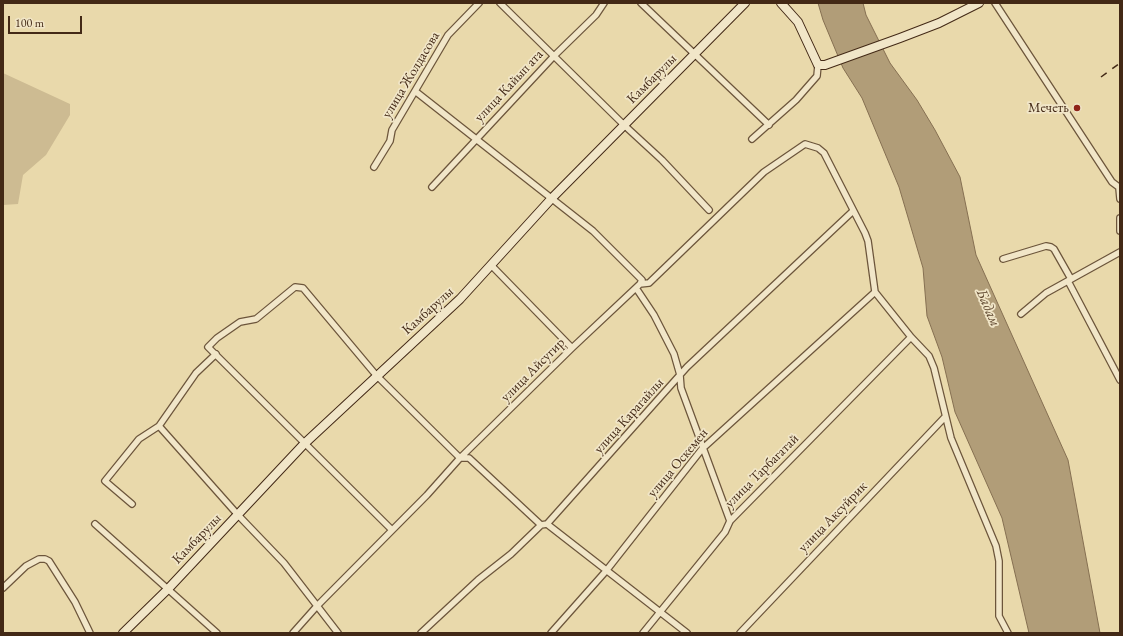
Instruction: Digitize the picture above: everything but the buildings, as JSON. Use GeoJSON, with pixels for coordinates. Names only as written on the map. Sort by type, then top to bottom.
{"type":"FeatureCollection","features":[{"type":"Feature","properties":{"kind":"street","name":"улица Жолдасова"},"geometry":{"type":"LineString","coordinates":[[374,168],[390,141],[392,130],[448,35],[479,3]]}},
{"type":"Feature","properties":{"kind":"street"},"geometry":{"type":"LineString","coordinates":[[500,3],[624,126],[662,160],[709,210]]}},
{"type":"Feature","properties":{"kind":"street","name":"улица Кайып ата"},"geometry":{"type":"LineString","coordinates":[[432,186],[554,56],[596,15],[604,3]]}},
{"type":"Feature","properties":{"kind":"street"},"geometry":{"type":"LineString","coordinates":[[641,3],[769,126]]}},
{"type":"Feature","properties":{"kind":"street","name":"Камбарулы"},"geometry":{"type":"LineString","coordinates":[[123,633],[168,589],[304,444],[376,375],[460,299],[552,198],[745,3]]}},
{"type":"Feature","properties":{"kind":"street"},"geometry":{"type":"LineString","coordinates":[[752,139],[769,126],[796,100],[817,76],[818,65],[798,22],[781,3]]}},
{"type":"Feature","properties":{"kind":"street"},"geometry":{"type":"LineString","coordinates":[[818,65],[835,62],[939,23],[979,3]]}},
{"type":"Feature","properties":{"kind":"street"},"geometry":{"type":"LineString","coordinates":[[995,3],[1112,182],[1120,188],[1120,199]]}},
{"type":"Feature","properties":{"kind":"street"},"geometry":{"type":"LineString","coordinates":[[415,91],[593,231],[622,258],[642,280],[638,286],[666,335],[674,354],[680,376],[681,388],[702,449],[730,521]]}},
{"type":"Feature","properties":{"kind":"street","name":"улица Айсугир"},"geometry":{"type":"LineString","coordinates":[[293,633],[317,606],[460,458],[572,348],[638,286],[649,283],[764,172],[805,144],[818,148],[824,153],[853,211]]}},
{"type":"Feature","properties":{"kind":"street"},"geometry":{"type":"LineString","coordinates":[[853,211],[868,241],[875,292],[911,337],[930,356],[934,368],[944,418],[996,546],[1000,561],[999,616],[1008,633]]}},
{"type":"Feature","properties":{"kind":"street","name":"улица Карагайлы"},"geometry":{"type":"LineString","coordinates":[[547,524],[680,376],[686,367],[853,211]]}},
{"type":"Feature","properties":{"kind":"street"},"geometry":{"type":"LineString","coordinates":[[1120,218],[1120,231]]}},
{"type":"Feature","properties":{"kind":"street"},"geometry":{"type":"LineString","coordinates":[[1003,259],[1046,246],[1054,248],[1120,380]]}},
{"type":"Feature","properties":{"kind":"street"},"geometry":{"type":"LineString","coordinates":[[1021,314],[1046,293],[1120,252]]}},
{"type":"Feature","properties":{"kind":"street"},"geometry":{"type":"LineString","coordinates":[[491,266],[572,348]]}},
{"type":"Feature","properties":{"kind":"street"},"geometry":{"type":"LineString","coordinates":[[392,530],[319,455],[304,444],[208,347],[217,338],[240,322],[256,319],[295,287],[298,286],[303,288],[376,375],[460,458],[469,458],[541,525]]}},
{"type":"Feature","properties":{"kind":"street","name":"улица Оскемен"},"geometry":{"type":"LineString","coordinates":[[551,633],[606,571],[702,449],[875,292]]}},
{"type":"Feature","properties":{"kind":"street","name":"улица Тарбагатай"},"geometry":{"type":"LineString","coordinates":[[643,633],[725,532],[730,521],[911,337]]}},
{"type":"Feature","properties":{"kind":"street"},"geometry":{"type":"LineString","coordinates":[[132,504],[105,481],[139,439],[159,426],[196,373],[216,354]]}},
{"type":"Feature","properties":{"kind":"street","name":"улица Аксуйрик"},"geometry":{"type":"LineString","coordinates":[[740,633],[944,418]]}},
{"type":"Feature","properties":{"kind":"street"},"geometry":{"type":"LineString","coordinates":[[159,426],[238,515],[284,563],[338,633]]}},
{"type":"Feature","properties":{"kind":"street"},"geometry":{"type":"LineString","coordinates":[[95,524],[217,633]]}},
{"type":"Feature","properties":{"kind":"street"},"geometry":{"type":"LineString","coordinates":[[421,633],[478,580],[511,554],[541,525],[547,524],[687,633]]}},
{"type":"Feature","properties":{"kind":"street"},"geometry":{"type":"LineString","coordinates":[[3,588],[26,566],[39,559],[49,561],[75,602],[90,633]]}},
{"type":"Feature","properties":{"kind":"shaded area"},"geometry":{"type":"Polygon","coordinates":[[[3,73],[70,104],[70,115],[46,155],[23,175],[18,204],[3,205],[3,73]]]}},
{"type":"Feature","properties":{"kind":"water","name":"Бадам"},"geometry":{"type":"Polygon","coordinates":[[[818,3],[863,3],[866,15],[890,63],[917,100],[960,177],[976,255],[1068,460],[1100,633],[1029,633],[1002,518],[955,412],[942,357],[927,316],[923,268],[899,187],[862,98],[843,68],[823,20],[818,3]]]}},
{"type":"Feature","properties":{"kind":"railway"},"geometry":{"type":"LineString","coordinates":[[1101,77],[1120,63]]}},
{"type":"Feature","properties":{"kind":"place","name":"Мечеть"},"geometry":{"type":"Point","coordinates":[1077,108]}}]}
